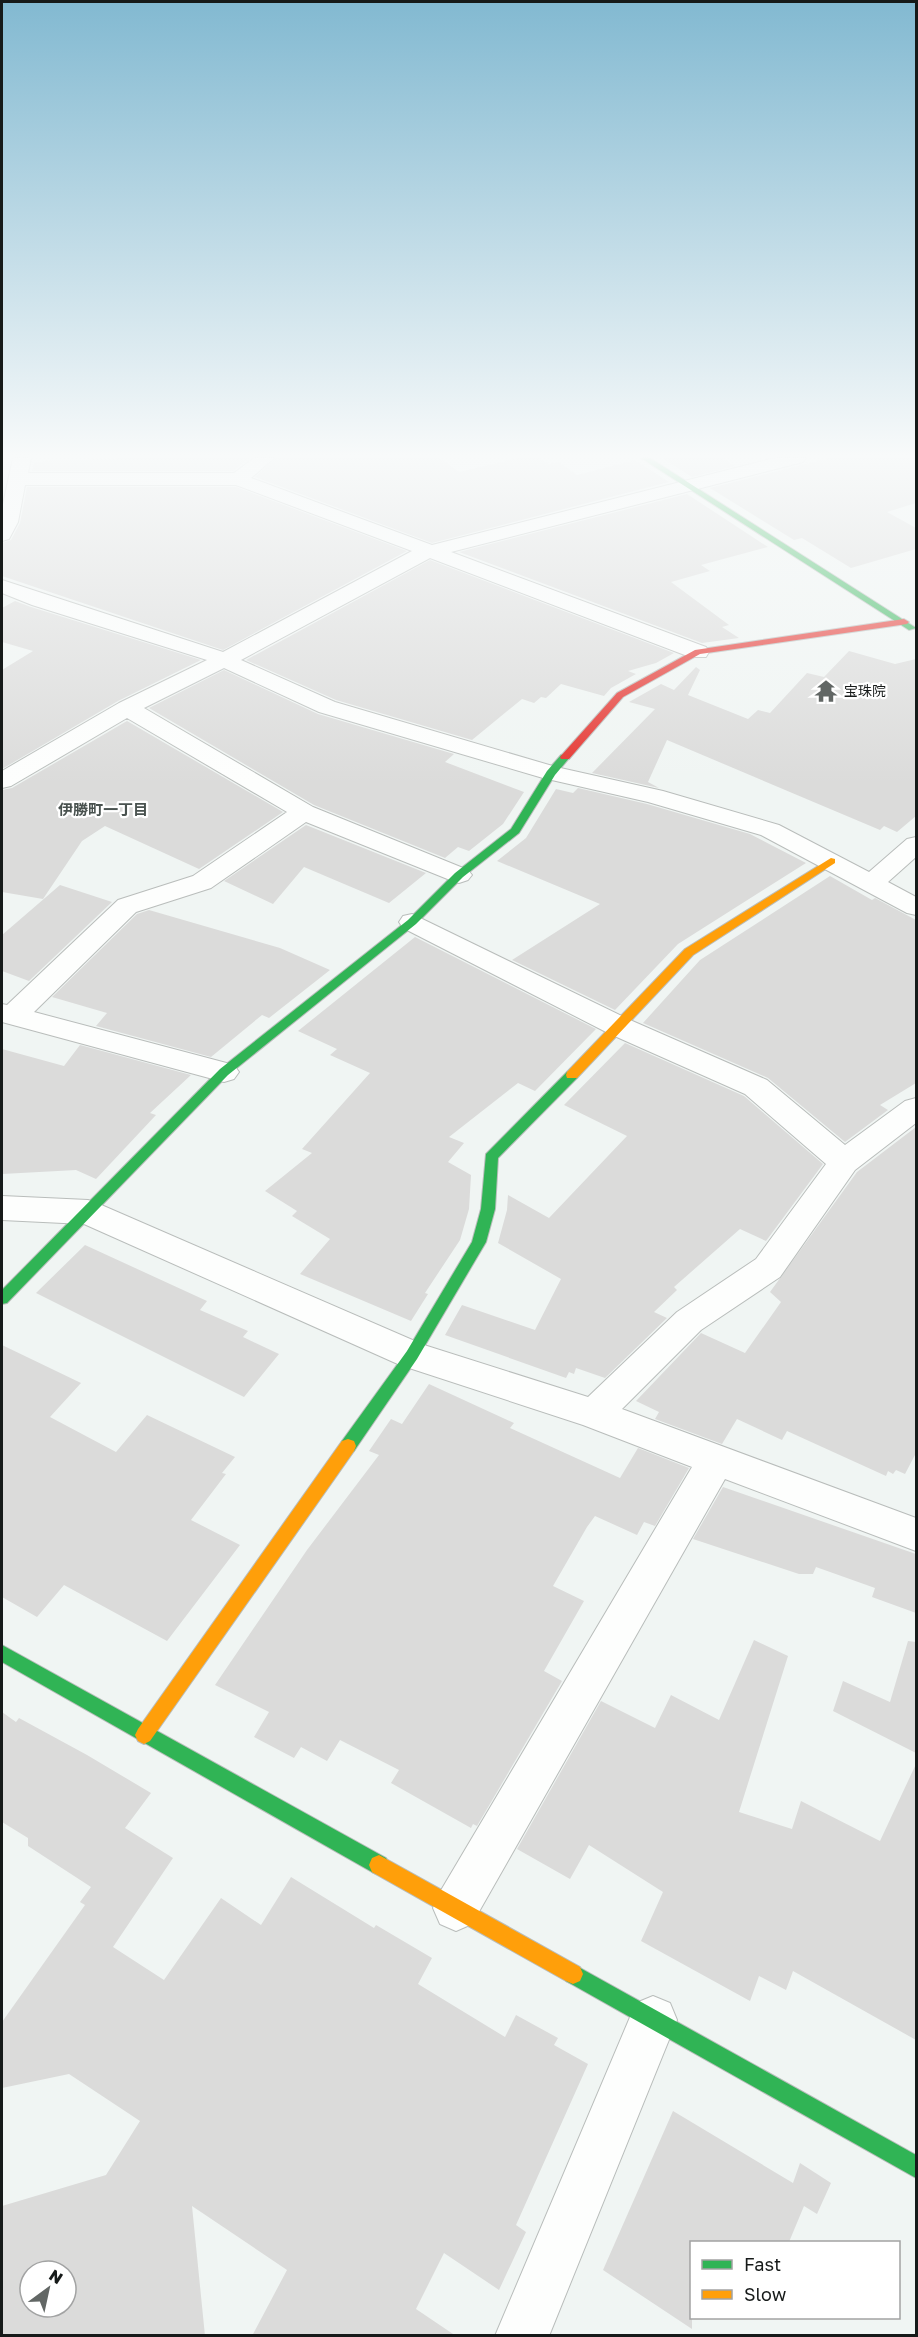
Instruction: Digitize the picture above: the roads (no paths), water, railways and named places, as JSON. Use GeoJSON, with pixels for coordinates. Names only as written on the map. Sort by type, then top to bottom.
{"type":"FeatureCollection","features":[{"type":"Feature","properties":{"kind":"street"},"geometry":{"type":"LineString","coordinates":[[2,781],[127,708],[400,567]]}},
{"type":"Feature","properties":{"kind":"street"},"geometry":{"type":"LineString","coordinates":[[470,567],[698,652]]}},
{"type":"Feature","properties":{"kind":"street"},"geometry":{"type":"LineString","coordinates":[[820,567],[912,624]]}},
{"type":"Feature","properties":{"kind":"street"},"geometry":{"type":"LineString","coordinates":[[2,586],[39,601],[226,658],[327,707],[551,773],[654,796],[770,830],[916,907]]}},
{"type":"Feature","properties":{"kind":"street"},"geometry":{"type":"LineString","coordinates":[[2,1299],[224,1072],[412,922],[459,875],[515,831],[551,773],[620,695],[698,652],[912,624]]}},
{"type":"Feature","properties":{"kind":"street"},"geometry":{"type":"LineString","coordinates":[[127,708],[304,812],[459,875]]}},
{"type":"Feature","properties":{"kind":"street"},"geometry":{"type":"LineString","coordinates":[[7,1014],[127,906],[202,882],[304,812]]}},
{"type":"Feature","properties":{"kind":"street"},"geometry":{"type":"LineString","coordinates":[[871,883],[916,844]]}},
{"type":"Feature","properties":{"kind":"street"},"geometry":{"type":"LineString","coordinates":[[144,1735],[412,1355],[479,1242],[488,1209],[491,1158],[620,1027],[689,952],[831,861]]}},
{"type":"Feature","properties":{"kind":"street"},"geometry":{"type":"LineString","coordinates":[[412,922],[620,1027],[756,1087],[844,1162]]}},
{"type":"Feature","properties":{"kind":"street"},"geometry":{"type":"LineString","coordinates":[[7,1014],[224,1072]]}},
{"type":"Feature","properties":{"kind":"street"},"geometry":{"type":"LineString","coordinates":[[594,1414],[689,1321],[768,1268],[844,1162],[916,1108]]}},
{"type":"Feature","properties":{"kind":"street"},"geometry":{"type":"LineString","coordinates":[[2,1208],[88,1212],[412,1355],[594,1414],[916,1535]]}},
{"type":"Feature","properties":{"kind":"street"},"geometry":{"type":"LineString","coordinates":[[456,1908],[716,1460]]}},
{"type":"Feature","properties":{"kind":"street"},"geometry":{"type":"LineString","coordinates":[[2,1653],[144,1735],[916,2167]]}},
{"type":"Feature","properties":{"kind":"street"},"geometry":{"type":"LineString","coordinates":[[522,2336],[653,2020]]}},
{"type":"Feature","properties":{"kind":"place","name":"宝珠院"},"geometry":{"type":"Point","coordinates":[826,691]}},
{"type":"Feature","properties":{"kind":"district","name":"伊勝町一丁目"},"geometry":{"type":"Point","coordinates":[103,810]}}]}
